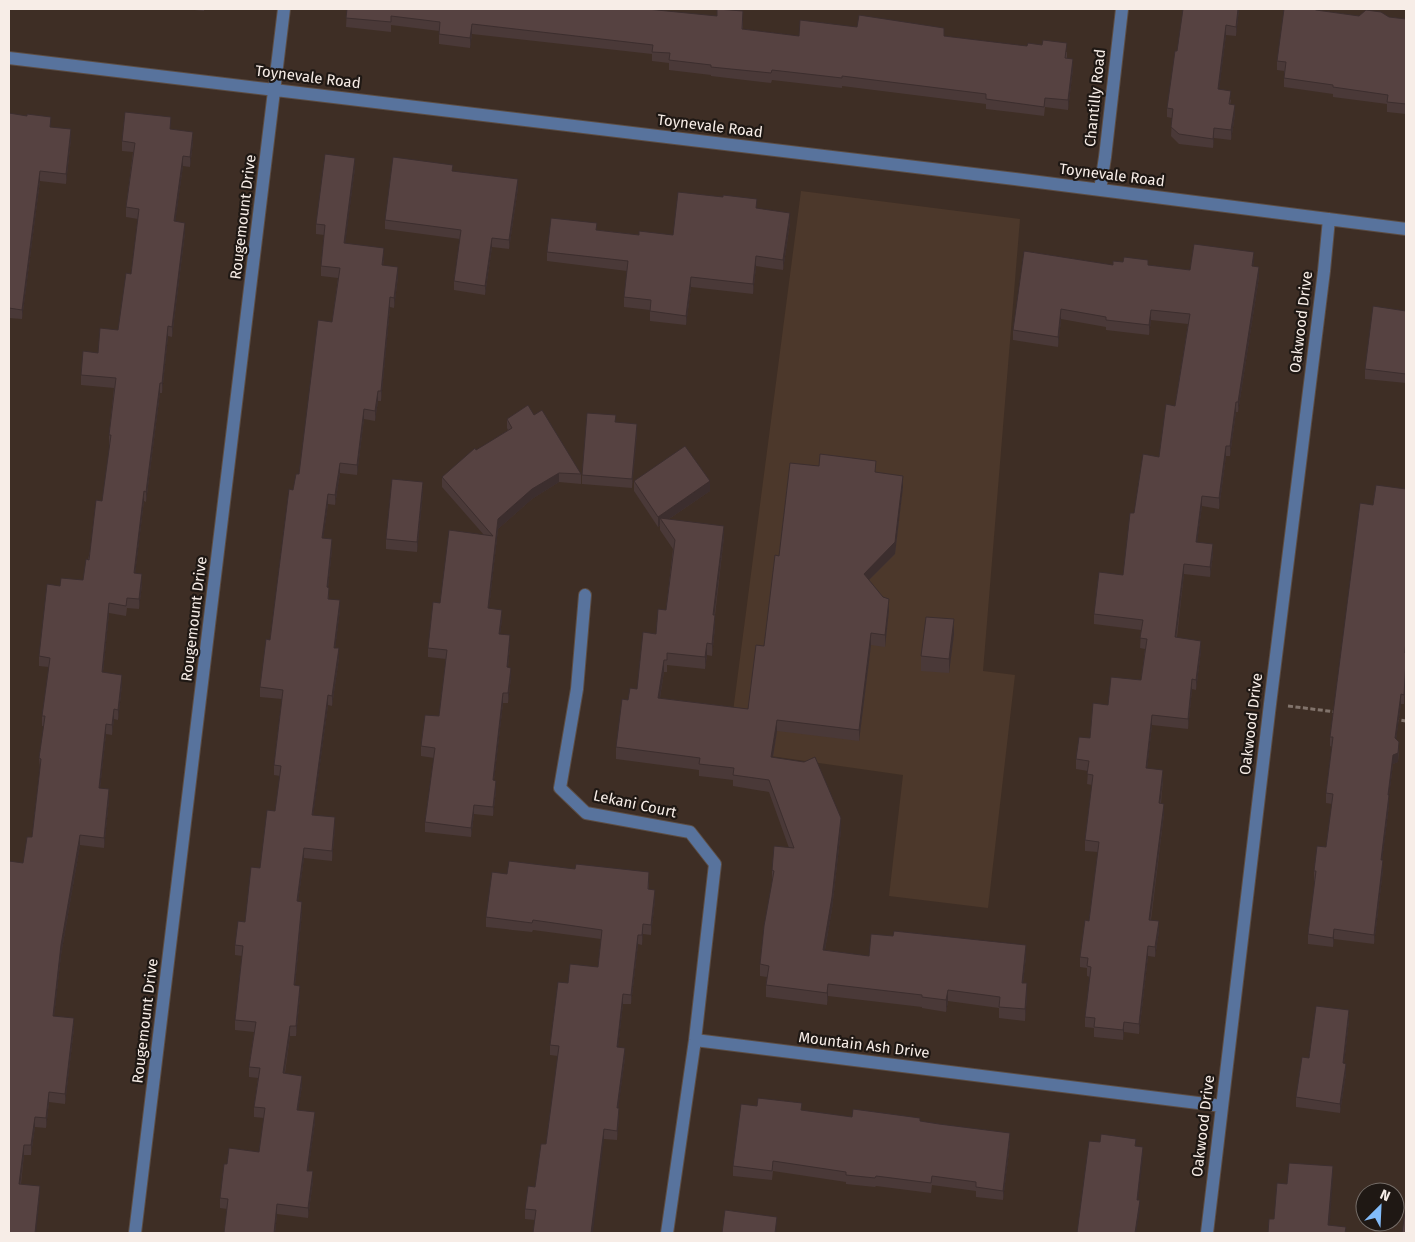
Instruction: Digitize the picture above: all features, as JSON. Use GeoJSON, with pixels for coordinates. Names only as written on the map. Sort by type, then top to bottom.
{"type":"FeatureCollection","features":[{"type":"Feature","properties":{"kind":"street","name":"Rougemount Drive"},"geometry":{"type":"LineString","coordinates":[[135,1233],[284,9]]}},
{"type":"Feature","properties":{"kind":"street","name":"Chantilly Road"},"geometry":{"type":"LineString","coordinates":[[1100,190],[1122,9]]}},
{"type":"Feature","properties":{"kind":"street","name":"Toynevale Road"},"geometry":{"type":"LineString","coordinates":[[9,58],[275,89],[1406,229]]}},
{"type":"Feature","properties":{"kind":"street","name":"Oakwood Drive"},"geometry":{"type":"LineString","coordinates":[[1207,1233],[1329,219]]}},
{"type":"Feature","properties":{"kind":"street","name":"Lekani Court"},"geometry":{"type":"LineString","coordinates":[[585,595],[577,689],[560,788],[586,813],[690,832],[715,864],[695,1040]]}},
{"type":"Feature","properties":{"kind":"street","name":"Mountain Ash Drive"},"geometry":{"type":"LineString","coordinates":[[695,1040],[1222,1106]]}},
{"type":"Feature","properties":{"kind":"street"},"geometry":{"type":"LineString","coordinates":[[667,1233],[695,1040]]}},
{"type":"Feature","properties":{"kind":"path"},"geometry":{"type":"LineString","coordinates":[[1288,706],[1337,712]]}},
{"type":"Feature","properties":{"kind":"path"},"geometry":{"type":"LineString","coordinates":[[1386,718],[1406,720]]}},
{"type":"Feature","properties":{"kind":"shaded area"},"geometry":{"type":"Polygon","coordinates":[[[801,191],[1020,219],[983,671],[1015,675],[988,908],[889,896],[903,775],[728,750],[801,191]]]}},
{"type":"Feature","properties":{"kind":"building"},"geometry":{"type":"Polygon","coordinates":[[[347,9],[647,9],[717,16],[717,9],[743,11],[742,29],[799,36],[800,20],[857,27],[859,15],[944,28],[944,36],[1027,46],[1028,43],[1042,45],[1043,40],[1067,43],[1065,58],[1073,59],[1068,100],[1045,98],[1044,107],[986,99],[986,94],[842,76],[842,78],[772,70],[771,73],[711,67],[711,65],[669,60],[670,53],[652,52],[653,45],[472,24],[470,38],[439,34],[440,22],[391,16],[391,22],[346,18],[347,9]]]}},
{"type":"Feature","properties":{"kind":"building"},"geometry":{"type":"Polygon","coordinates":[[[1183,9],[1238,9],[1236,27],[1226,25],[1218,89],[1231,91],[1229,104],[1235,105],[1231,130],[1214,128],[1213,139],[1179,134],[1171,127],[1173,109],[1167,108],[1183,9]]]}},
{"type":"Feature","properties":{"kind":"building"},"geometry":{"type":"Polygon","coordinates":[[[1284,9],[1314,9],[1359,16],[1366,10],[1381,12],[1389,17],[1406,19],[1406,104],[1387,102],[1388,95],[1284,78],[1286,62],[1277,61],[1284,9]]]}},
{"type":"Feature","properties":{"kind":"building"},"geometry":{"type":"Polygon","coordinates":[[[125,112],[171,117],[170,129],[193,132],[190,157],[183,156],[174,221],[185,223],[172,327],[168,326],[162,383],[160,383],[146,492],[144,491],[134,573],[142,574],[139,599],[127,598],[126,606],[109,603],[102,672],[122,675],[118,710],[114,709],[112,725],[106,724],[99,788],[109,789],[104,838],[80,835],[61,945],[53,1016],[74,1018],[65,1094],[49,1092],[46,1118],[35,1117],[31,1145],[24,1145],[19,1184],[40,1186],[35,1233],[9,1233],[9,861],[23,863],[27,837],[32,837],[45,716],[42,716],[50,658],[39,656],[47,584],[60,586],[61,578],[83,580],[86,559],[89,560],[96,500],[102,501],[116,378],[81,375],[83,351],[98,353],[100,328],[118,330],[126,273],[131,274],[139,209],[126,207],[135,143],[122,141],[125,112]]]}},
{"type":"Feature","properties":{"kind":"building"},"geometry":{"type":"Polygon","coordinates":[[[9,113],[51,117],[50,127],[71,129],[66,174],[40,171],[22,310],[9,308],[9,113]]]}},
{"type":"Feature","properties":{"kind":"building"},"geometry":{"type":"Polygon","coordinates":[[[325,154],[355,158],[344,243],[384,248],[382,265],[398,267],[394,298],[390,297],[381,391],[378,391],[375,411],[364,409],[357,465],[340,463],[335,495],[328,494],[322,538],[332,539],[327,587],[329,588],[328,599],[340,600],[334,648],[339,648],[332,696],[328,695],[312,815],[335,817],[332,851],[304,848],[297,901],[302,902],[294,985],[300,986],[296,1026],[290,1026],[283,1073],[302,1076],[297,1110],[315,1112],[307,1171],[313,1171],[308,1208],[277,1204],[274,1233],[224,1233],[228,1199],[220,1198],[224,1164],[227,1164],[229,1148],[259,1152],[265,1108],[254,1107],[260,1068],[249,1067],[256,1022],[235,1020],[243,946],[235,945],[238,921],[245,922],[251,867],[260,868],[267,810],[275,811],[281,766],[274,765],[283,690],[260,687],[266,639],[270,640],[289,489],[293,490],[296,474],[299,474],[318,320],[332,322],[340,268],[321,266],[325,225],[316,224],[325,154]]]}},
{"type":"Feature","properties":{"kind":"building"},"geometry":{"type":"Polygon","coordinates":[[[393,157],[453,165],[452,171],[518,179],[509,240],[492,238],[485,286],[454,281],[461,230],[385,220],[393,157]]]}},
{"type":"Feature","properties":{"kind":"building"},"geometry":{"type":"Polygon","coordinates":[[[678,192],[757,199],[756,208],[790,213],[783,260],[756,256],[753,284],[691,277],[686,316],[650,311],[651,300],[624,297],[628,261],[547,252],[551,218],[597,223],[596,230],[639,235],[639,231],[673,235],[678,192]]]}},
{"type":"Feature","properties":{"kind":"building"},"geometry":{"type":"Polygon","coordinates":[[[1194,244],[1254,252],[1252,266],[1259,267],[1238,402],[1236,402],[1230,446],[1226,446],[1219,498],[1202,496],[1196,542],[1213,544],[1210,567],[1184,564],[1175,637],[1201,641],[1196,680],[1192,679],[1188,719],[1152,715],[1146,768],[1163,770],[1159,803],[1164,804],[1149,920],[1159,921],[1155,947],[1148,946],[1139,1024],[1124,1022],[1123,1030],[1094,1027],[1095,1018],[1085,1017],[1091,967],[1087,966],[1088,958],[1080,957],[1085,920],[1089,921],[1099,842],[1085,840],[1093,775],[1087,774],[1089,761],[1076,759],[1079,737],[1090,738],[1093,703],[1108,705],[1111,677],[1141,680],[1147,639],[1140,638],[1143,620],[1094,614],[1099,572],[1123,575],[1130,513],[1134,513],[1143,454],[1159,457],[1166,404],[1175,406],[1190,314],[1151,310],[1149,325],[1106,320],[1106,317],[1061,309],[1058,337],[1013,330],[1024,251],[1113,265],[1113,261],[1123,262],[1124,257],[1148,260],[1148,265],[1190,270],[1194,244]]]}},
{"type":"Feature","properties":{"kind":"building"},"geometry":{"type":"Polygon","coordinates":[[[1373,306],[1406,311],[1406,374],[1365,369],[1373,306]]]}},
{"type":"Feature","properties":{"kind":"building"},"geometry":{"type":"Polygon","coordinates":[[[528,405],[534,415],[542,410],[581,474],[559,473],[532,489],[498,519],[488,608],[502,610],[499,634],[510,635],[507,667],[511,668],[508,693],[503,693],[493,780],[496,781],[493,807],[474,805],[471,828],[425,822],[435,748],[421,746],[425,715],[439,716],[447,650],[428,648],[433,602],[440,603],[449,530],[493,536],[442,477],[475,448],[476,450],[512,428],[507,419],[528,405]]]}},
{"type":"Feature","properties":{"kind":"building"},"geometry":{"type":"Polygon","coordinates":[[[587,413],[616,415],[615,422],[637,424],[632,479],[582,475],[587,413]]]}},
{"type":"Feature","properties":{"kind":"building"},"geometry":{"type":"Polygon","coordinates":[[[685,446],[710,481],[658,517],[634,481],[685,446]]]}},
{"type":"Feature","properties":{"kind":"building"},"geometry":{"type":"Polygon","coordinates":[[[820,454],[876,461],[875,472],[903,476],[895,542],[864,574],[883,597],[889,599],[885,635],[871,633],[859,730],[777,720],[771,757],[804,762],[815,757],[841,818],[832,897],[823,950],[869,956],[871,934],[893,936],[894,931],[1026,945],[1022,983],[1027,983],[1025,1009],[999,1007],[1000,997],[948,990],[946,1000],[922,997],[922,995],[828,984],[827,993],[766,985],[769,966],[760,964],[764,926],[774,871],[772,870],[774,846],[794,848],[769,780],[733,775],[734,768],[699,764],[700,758],[616,747],[622,699],[628,700],[630,688],[637,689],[643,632],[656,634],[658,609],[666,610],[675,540],[660,518],[724,526],[713,615],[715,615],[712,644],[707,643],[705,657],[667,653],[667,660],[664,660],[658,698],[748,709],[756,645],[764,646],[775,555],[779,556],[790,463],[819,466],[820,454]]]}},
{"type":"Feature","properties":{"kind":"building"},"geometry":{"type":"Polygon","coordinates":[[[392,479],[423,482],[417,542],[386,539],[392,479]]]}},
{"type":"Feature","properties":{"kind":"building"},"geometry":{"type":"Polygon","coordinates":[[[1376,485],[1406,489],[1406,660],[1404,695],[1401,694],[1395,738],[1399,742],[1398,753],[1393,755],[1374,935],[1334,929],[1333,938],[1308,934],[1316,871],[1314,871],[1317,846],[1326,847],[1333,794],[1326,793],[1333,737],[1330,737],[1360,503],[1373,505],[1376,485]]]}},
{"type":"Feature","properties":{"kind":"building"},"geometry":{"type":"Polygon","coordinates":[[[926,617],[954,619],[949,659],[921,656],[926,617]]]}},
{"type":"Feature","properties":{"kind":"building"},"geometry":{"type":"Polygon","coordinates":[[[509,861],[575,869],[576,864],[649,872],[648,889],[655,890],[651,925],[643,924],[642,935],[638,935],[631,995],[623,994],[617,1047],[625,1048],[617,1108],[619,1108],[617,1131],[604,1129],[591,1233],[533,1233],[536,1210],[525,1209],[528,1186],[535,1187],[541,1144],[546,1144],[559,1046],[550,1045],[558,982],[568,983],[570,964],[598,967],[602,930],[533,920],[532,923],[486,917],[492,872],[507,874],[509,861]]]}},
{"type":"Feature","properties":{"kind":"building"},"geometry":{"type":"Polygon","coordinates":[[[1316,1006],[1349,1010],[1343,1063],[1346,1064],[1340,1104],[1296,1097],[1302,1057],[1309,1058],[1316,1006]]]}},
{"type":"Feature","properties":{"kind":"building"},"geometry":{"type":"Polygon","coordinates":[[[758,1098],[802,1103],[801,1110],[852,1117],[853,1109],[920,1118],[920,1121],[939,1124],[1010,1133],[1003,1191],[976,1187],[976,1182],[932,1176],[931,1183],[876,1176],[875,1178],[846,1175],[846,1172],[773,1161],[772,1171],[733,1166],[741,1104],[757,1106],[758,1098]]]}},
{"type":"Feature","properties":{"kind":"building"},"geometry":{"type":"Polygon","coordinates":[[[1101,1134],[1136,1139],[1135,1146],[1143,1147],[1137,1200],[1140,1200],[1135,1233],[1077,1233],[1089,1141],[1100,1142],[1101,1134]]]}},
{"type":"Feature","properties":{"kind":"building"},"geometry":{"type":"Polygon","coordinates":[[[1289,1163],[1333,1166],[1328,1225],[1346,1227],[1345,1233],[1268,1233],[1269,1219],[1274,1219],[1277,1183],[1287,1184],[1289,1163]]]}},
{"type":"Feature","properties":{"kind":"building"},"geometry":{"type":"Polygon","coordinates":[[[1406,1205],[1406,1233],[1402,1233],[1405,1232],[1406,1205]]]}},
{"type":"Feature","properties":{"kind":"building"},"geometry":{"type":"Polygon","coordinates":[[[725,1210],[777,1217],[775,1233],[722,1233],[725,1210]]]}}]}
